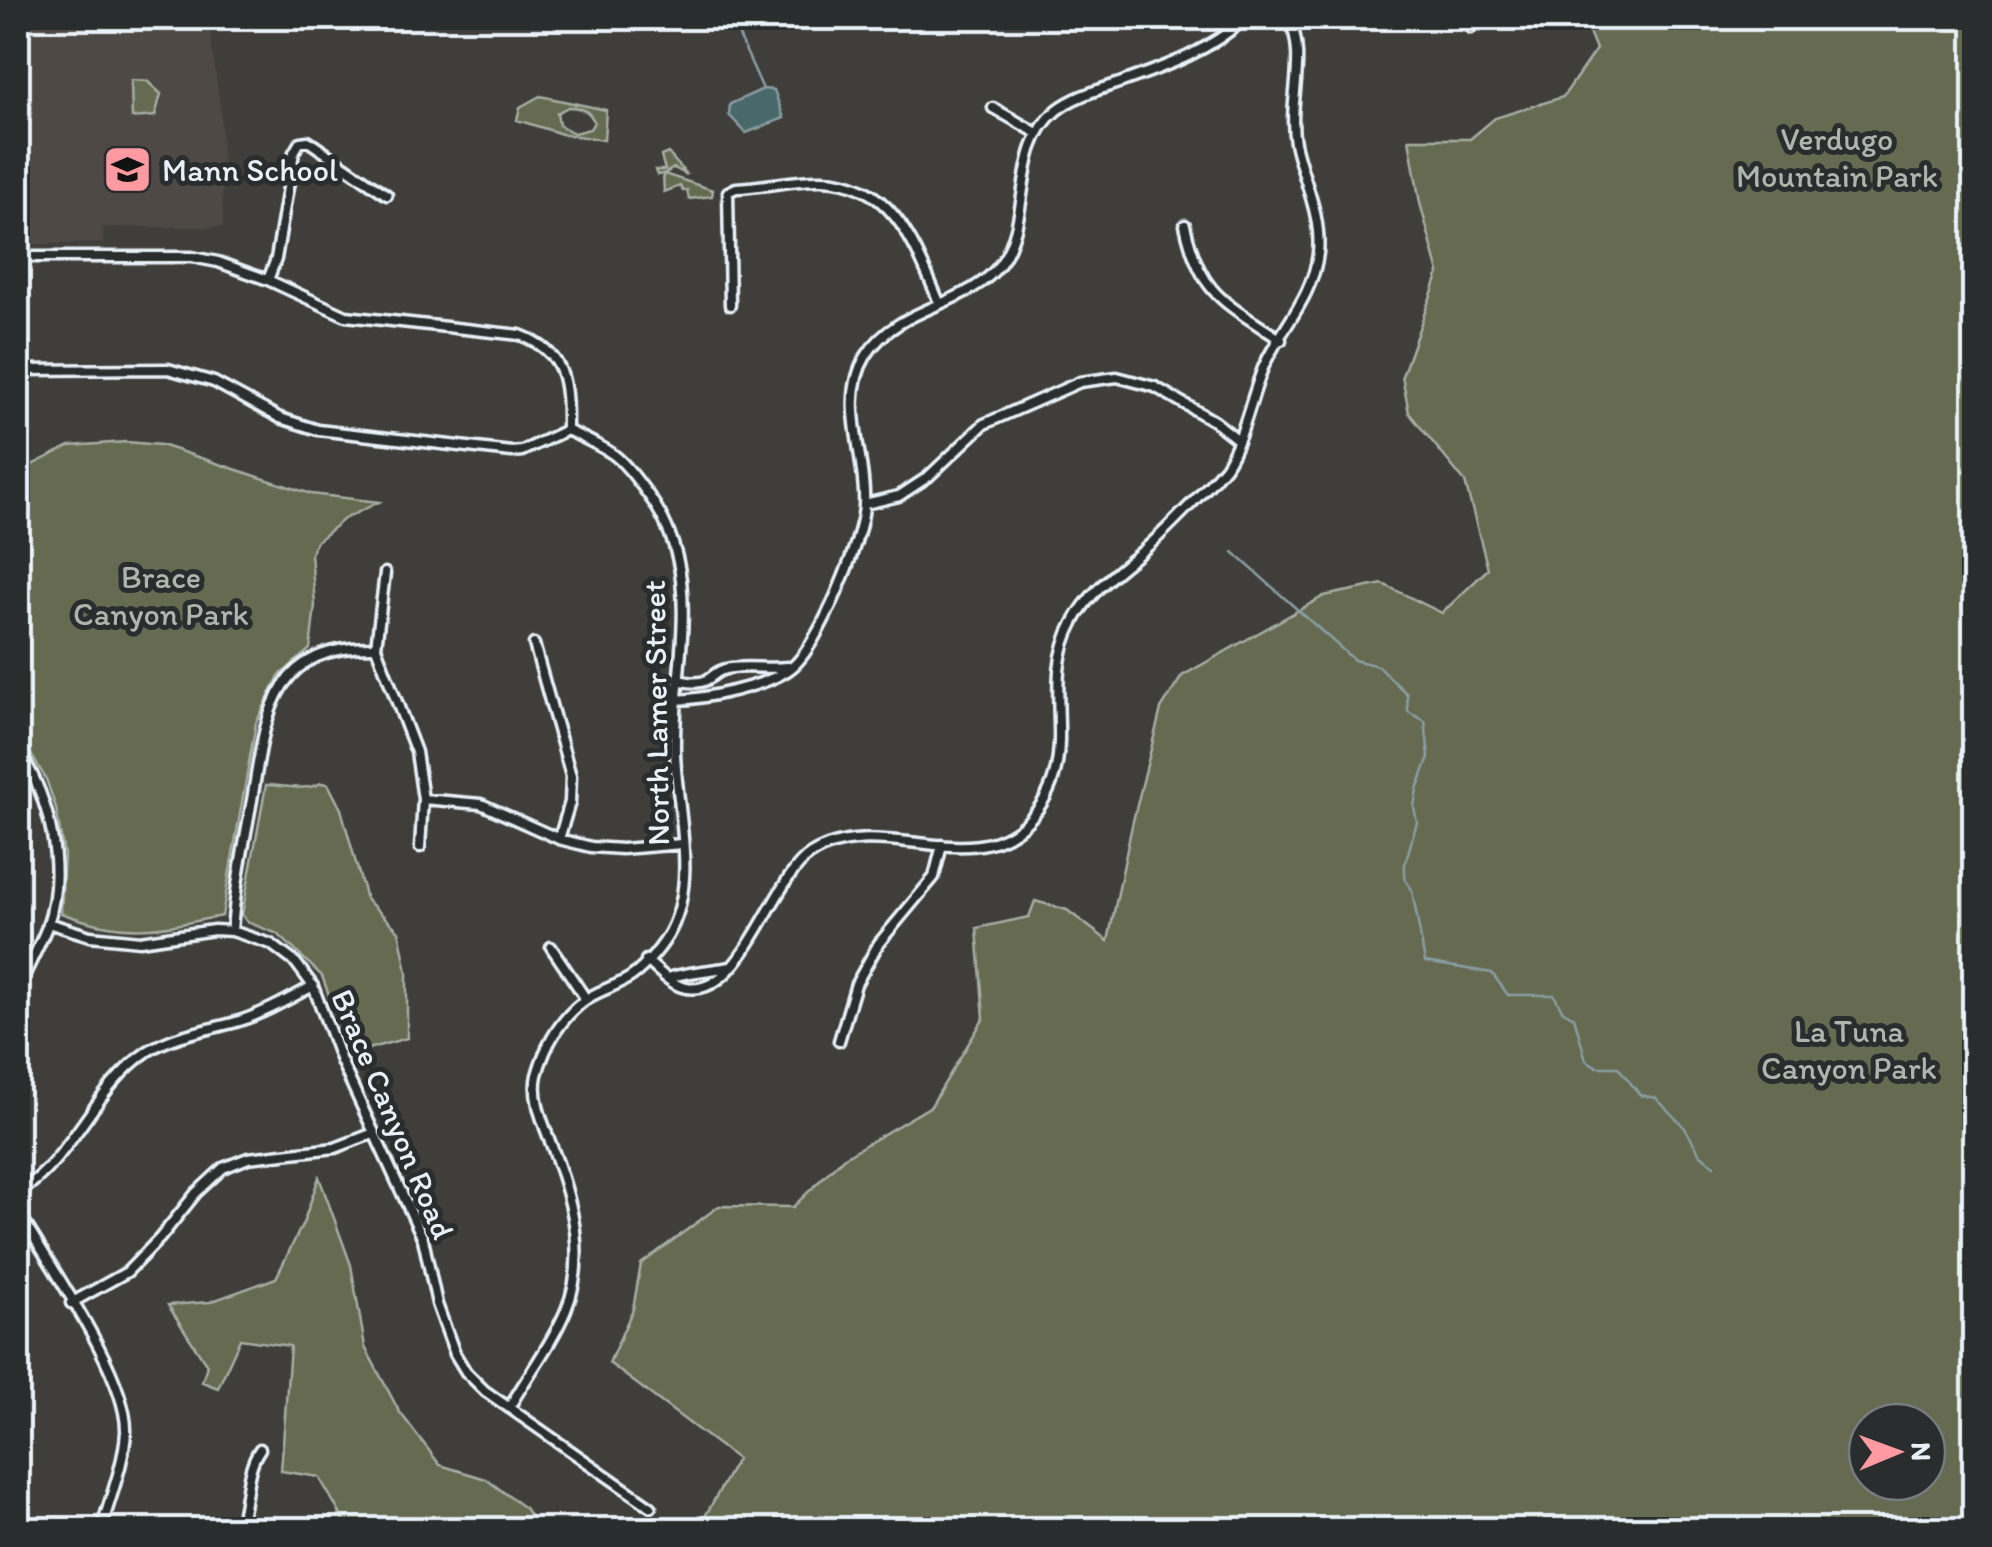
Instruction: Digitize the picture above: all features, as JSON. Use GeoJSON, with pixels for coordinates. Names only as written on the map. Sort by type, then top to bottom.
{"type":"FeatureCollection","features":[{"type":"Feature","properties":{"kind":"street"},"geometry":{"type":"LineString","coordinates":[[18,370],[168,369],[214,382],[280,418],[318,430],[512,452],[568,430],[564,379],[546,346],[534,340],[346,316],[268,280],[192,257],[18,257],[19,18]]}},
{"type":"Feature","properties":{"kind":"street"},"geometry":{"type":"LineString","coordinates":[[676,700],[765,680],[793,667],[808,651],[858,536],[864,504],[854,428],[855,392],[865,358],[890,328],[975,286],[1001,263],[1016,227],[1037,133],[1058,110],[1081,96],[1152,72],[1224,38],[1245,18]]}},
{"type":"Feature","properties":{"kind":"street"},"geometry":{"type":"LineString","coordinates":[[646,960],[678,986],[698,989],[724,976],[758,932],[784,881],[803,859],[829,843],[861,837],[942,846],[990,844],[1024,825],[1048,796],[1060,759],[1057,667],[1072,623],[1102,583],[1149,546],[1226,465],[1264,365],[1314,275],[1318,227],[1295,143],[1293,121],[1300,58],[1289,18]]}},
{"type":"Feature","properties":{"kind":"street"},"geometry":{"type":"LineString","coordinates":[[1456,18],[1471,28]]}},
{"type":"Feature","properties":{"kind":"street"},"geometry":{"type":"LineString","coordinates":[[994,108],[1037,133]]}},
{"type":"Feature","properties":{"kind":"street"},"geometry":{"type":"LineString","coordinates":[[268,280],[276,259],[294,152],[300,142],[308,141],[387,194]]}},
{"type":"Feature","properties":{"kind":"street"},"geometry":{"type":"LineString","coordinates":[[730,305],[728,196],[736,188],[807,180],[846,182],[864,189],[899,218],[940,302]]}},
{"type":"Feature","properties":{"kind":"street"},"geometry":{"type":"LineString","coordinates":[[1185,225],[1192,257],[1203,281],[1220,300],[1280,340]]}},
{"type":"Feature","properties":{"kind":"street"},"geometry":{"type":"LineString","coordinates":[[864,504],[898,496],[928,477],[984,424],[1080,382],[1118,377],[1154,387],[1214,420],[1238,439]]}},
{"type":"Feature","properties":{"kind":"street","name":"North Lamer Street"},"geometry":{"type":"LineString","coordinates":[[508,1408],[566,1309],[575,1274],[574,1214],[539,1110],[536,1081],[546,1048],[561,1024],[586,1000],[633,976],[661,946],[676,919],[683,895],[675,753],[684,602],[676,547],[658,507],[630,469],[615,456],[568,430]]}},
{"type":"Feature","properties":{"kind":"street"},"geometry":{"type":"LineString","coordinates":[[385,574],[376,648],[416,752],[422,798],[420,847]]}},
{"type":"Feature","properties":{"kind":"street"},"geometry":{"type":"LineString","coordinates":[[534,644],[571,776],[570,802],[558,840]]}},
{"type":"Feature","properties":{"kind":"street"},"geometry":{"type":"LineString","coordinates":[[232,931],[235,891],[266,716],[279,689],[298,668],[323,654],[345,647],[376,648]]}},
{"type":"Feature","properties":{"kind":"street"},"geometry":{"type":"LineString","coordinates":[[678,680],[706,683],[731,668],[793,667]]}},
{"type":"Feature","properties":{"kind":"street"},"geometry":{"type":"LineString","coordinates":[[18,750],[41,794],[48,821],[54,886],[48,923],[18,988]]}},
{"type":"Feature","properties":{"kind":"street"},"geometry":{"type":"LineString","coordinates":[[422,798],[481,804],[558,840],[591,847],[622,849],[682,844]]}},
{"type":"Feature","properties":{"kind":"street"},"geometry":{"type":"LineString","coordinates":[[839,1041],[856,984],[879,944],[934,878],[942,846]]}},
{"type":"Feature","properties":{"kind":"street","name":"Brace Canyon Road"},"geometry":{"type":"LineString","coordinates":[[48,923],[90,936],[140,941],[232,931],[271,944],[296,963],[313,986],[341,1061],[423,1238],[437,1304],[455,1354],[466,1372],[508,1408],[651,1507]]}},
{"type":"Feature","properties":{"kind":"street"},"geometry":{"type":"LineString","coordinates":[[551,948],[586,1000]]}},
{"type":"Feature","properties":{"kind":"street"},"geometry":{"type":"LineString","coordinates":[[668,978],[694,970],[706,973],[731,967]]}},
{"type":"Feature","properties":{"kind":"street"},"geometry":{"type":"LineString","coordinates":[[18,1193],[37,1181],[118,1078],[149,1050],[240,1020],[313,986]]}},
{"type":"Feature","properties":{"kind":"street"},"geometry":{"type":"LineString","coordinates":[[71,1303],[126,1272],[222,1168],[248,1158],[336,1148],[374,1133]]}},
{"type":"Feature","properties":{"kind":"street"},"geometry":{"type":"LineString","coordinates":[[18,1211],[114,1375],[125,1416],[124,1445],[100,1530]]}},
{"type":"Feature","properties":{"kind":"street"},"geometry":{"type":"LineString","coordinates":[[238,1530],[252,1465],[260,1449]]}},
{"type":"Feature","properties":{"kind":"shaded area","name":"Mann School"},"geometry":{"type":"Polygon","coordinates":[[[31,18],[208,18],[221,114],[223,227],[103,227],[103,243],[33,244],[31,18]]]}},
{"type":"Feature","properties":{"kind":"green space"},"geometry":{"type":"Polygon","coordinates":[[[1583,18],[1974,18],[1974,1529],[698,1529],[737,1459],[609,1363],[633,1309],[641,1264],[719,1206],[793,1207],[843,1158],[931,1106],[984,1018],[977,928],[1029,917],[1035,901],[1067,910],[1108,941],[1161,709],[1182,676],[1324,596],[1383,584],[1442,613],[1488,569],[1465,482],[1409,413],[1402,376],[1439,273],[1420,203],[1409,139],[1470,139],[1495,118],[1563,97],[1596,49],[1583,18]]]}},
{"type":"Feature","properties":{"kind":"green space"},"geometry":{"type":"Polygon","coordinates":[[[131,80],[147,81],[161,94],[155,116],[132,118],[131,80]]]}},
{"type":"Feature","properties":{"kind":"green space"},"geometry":{"type":"Polygon","coordinates":[[[540,96],[606,110],[604,140],[562,134],[517,120],[520,107],[540,96]],[[568,107],[557,113],[559,125],[574,133],[590,129],[594,122],[590,115],[568,107]]]}},
{"type":"Feature","properties":{"kind":"green space"},"geometry":{"type":"Polygon","coordinates":[[[668,153],[687,175],[674,168],[664,174],[713,190],[712,196],[689,199],[687,190],[680,186],[664,192],[663,174],[657,175],[655,170],[665,170],[661,156],[668,153]]]}},
{"type":"Feature","properties":{"kind":"green space","name":"Brace Canyon Park"},"geometry":{"type":"Polygon","coordinates":[[[126,442],[161,445],[311,494],[379,502],[344,519],[317,541],[311,553],[315,605],[310,649],[279,676],[256,723],[222,916],[141,928],[104,925],[61,913],[64,855],[56,808],[46,779],[18,733],[18,472],[70,446],[126,442]]]}},
{"type":"Feature","properties":{"kind":"green space"},"geometry":{"type":"Polygon","coordinates":[[[328,784],[341,809],[366,899],[399,931],[407,972],[407,1038],[350,1054],[322,976],[278,934],[247,922],[242,915],[266,785],[301,788],[328,784]]]}},
{"type":"Feature","properties":{"kind":"green space"},"geometry":{"type":"Polygon","coordinates":[[[319,1177],[351,1265],[365,1347],[399,1411],[440,1465],[486,1479],[526,1509],[538,1529],[349,1529],[319,1477],[281,1471],[290,1346],[240,1339],[218,1388],[202,1382],[207,1365],[168,1305],[210,1302],[276,1278],[304,1221],[319,1177]]]}},
{"type":"Feature","properties":{"kind":"water"},"geometry":{"type":"Polygon","coordinates":[[[763,89],[774,90],[784,118],[746,133],[729,115],[730,104],[763,89]]]}},
{"type":"Feature","properties":{"kind":"waterway"},"geometry":{"type":"LineString","coordinates":[[720,19],[735,27],[763,89]]}},
{"type":"Feature","properties":{"kind":"waterway"},"geometry":{"type":"LineString","coordinates":[[1233,552],[1354,660],[1378,666],[1407,694],[1408,712],[1425,721],[1429,757],[1417,789],[1417,822],[1405,864],[1425,962],[1492,973],[1508,995],[1554,995],[1562,1010],[1574,1017],[1586,1060],[1597,1067],[1618,1067],[1640,1095],[1656,1098],[1714,1166]]}},
{"type":"Feature","properties":{"kind":"waterway"},"geometry":{"type":"LineString","coordinates":[[668,1523],[681,1530]]}},
{"type":"Feature","properties":{"kind":"place","name":"Mann School"},"geometry":{"type":"Point","coordinates":[127,170]}},
{"type":"Feature","properties":{"kind":"park label","name":"Verdugo Mountain Park"},"geometry":{"type":"Point","coordinates":[1837,158]}},
{"type":"Feature","properties":{"kind":"park label","name":"La Tuna Canyon Park"},"geometry":{"type":"Point","coordinates":[1849,1050]}}]}
